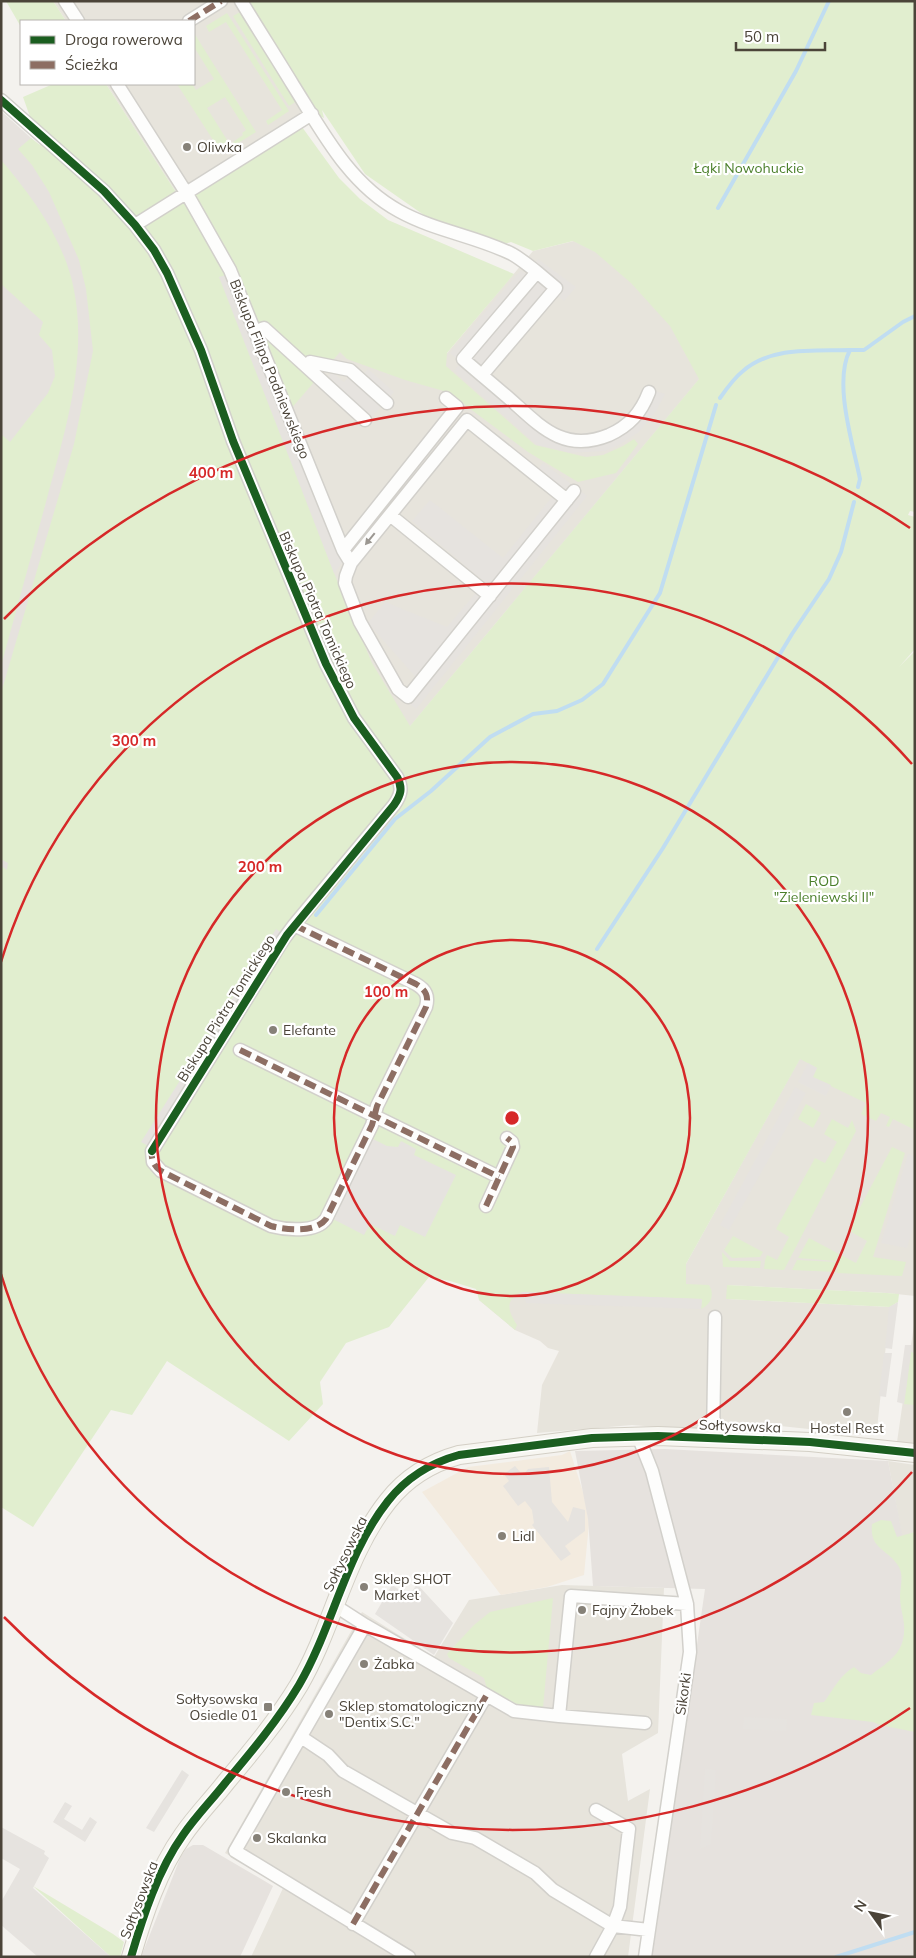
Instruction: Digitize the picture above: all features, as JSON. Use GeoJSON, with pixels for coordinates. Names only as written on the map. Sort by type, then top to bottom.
{"type":"FeatureCollection","features":[{"type":"Feature","properties":{"kind":"street"},"geometry":{"type":"LineString","coordinates":[[65,1],[77,20]]}},
{"type":"Feature","properties":{"kind":"street"},"geometry":{"type":"LineString","coordinates":[[191,20],[221,1]]}},
{"type":"Feature","properties":{"kind":"street"},"geometry":{"type":"LineString","coordinates":[[241,1],[351,172],[385,203],[418,221],[497,248],[524,262],[556,288],[482,375]]}},
{"type":"Feature","properties":{"kind":"street","name":"Biskupa Filipa Padniewskiego"},"geometry":{"type":"LineString","coordinates":[[118,85],[187,194],[230,270],[343,550],[351,563]]}},
{"type":"Feature","properties":{"kind":"street","name":"Biskupa Piotra Tomickiego"},"geometry":{"type":"LineString","coordinates":[[1,100],[104,191],[135,225],[154,250],[167,273],[201,350],[233,441],[333,680],[354,718],[401,785],[400,795],[394,805],[294,925],[283,940],[152,1151],[153,1162],[161,1171],[271,1226],[315,1228],[322,1225],[326,1219],[372,1126],[377,1106],[426,1007],[426,993],[416,984],[294,925]]}},
{"type":"Feature","properties":{"kind":"street"},"geometry":{"type":"LineString","coordinates":[[135,225],[312,114]]}},
{"type":"Feature","properties":{"kind":"street"},"geometry":{"type":"LineString","coordinates":[[537,272],[463,359],[546,431],[574,441],[588,441],[601,438],[623,427],[638,414],[649,392]]}},
{"type":"Feature","properties":{"kind":"street"},"geometry":{"type":"LineString","coordinates":[[256,331],[264,328],[365,420]]}},
{"type":"Feature","properties":{"kind":"street"},"geometry":{"type":"LineString","coordinates":[[306,366],[310,362],[350,370],[387,404]]}},
{"type":"Feature","properties":{"kind":"street"},"geometry":{"type":"LineString","coordinates":[[343,550],[457,407],[446,398]]}},
{"type":"Feature","properties":{"kind":"street"},"geometry":{"type":"LineString","coordinates":[[467,420],[570,495],[408,697],[396,685],[360,622],[345,583],[351,563],[390,515],[467,420]]}},
{"type":"Feature","properties":{"kind":"street"},"geometry":{"type":"LineString","coordinates":[[390,515],[490,596]]}},
{"type":"Feature","properties":{"kind":"street"},"geometry":{"type":"LineString","coordinates":[[240,1050],[499,1177]]}},
{"type":"Feature","properties":{"kind":"street"},"geometry":{"type":"LineString","coordinates":[[486,1206],[513,1147],[512,1142],[507,1138]]}},
{"type":"Feature","properties":{"kind":"street"},"geometry":{"type":"LineString","coordinates":[[713,1438],[716,1317]]}},
{"type":"Feature","properties":{"kind":"street","name":"Sołtysowska"},"geometry":{"type":"LineString","coordinates":[[131,1957],[161,1875],[170,1856],[197,1816],[226,1783],[284,1709],[306,1671],[334,1605],[380,1511],[400,1487],[425,1468],[448,1458],[475,1452],[592,1438],[638,1436],[810,1442],[915,1453]]}},
{"type":"Feature","properties":{"kind":"street","name":"Sikorki"},"geometry":{"type":"LineString","coordinates":[[638,1436],[652,1471],[687,1604],[690,1652],[645,1957]]}},
{"type":"Feature","properties":{"kind":"street"},"geometry":{"type":"LineString","coordinates":[[559,1716],[571,1596],[687,1604]]}},
{"type":"Feature","properties":{"kind":"street"},"geometry":{"type":"LineString","coordinates":[[334,1605],[365,1625],[514,1711],[645,1723]]}},
{"type":"Feature","properties":{"kind":"street"},"geometry":{"type":"LineString","coordinates":[[365,1625],[235,1851],[409,1957]]}},
{"type":"Feature","properties":{"kind":"street"},"geometry":{"type":"LineString","coordinates":[[353,1924],[486,1696]]}},
{"type":"Feature","properties":{"kind":"street"},"geometry":{"type":"LineString","coordinates":[[301,1737],[328,1755],[343,1771],[452,1833],[475,1838],[535,1873],[553,1890],[613,1926],[649,1930]]}},
{"type":"Feature","properties":{"kind":"street"},"geometry":{"type":"LineString","coordinates":[[596,1810],[629,1829],[620,1907],[613,1926],[596,1957]]}},
{"type":"Feature","properties":{"kind":"shaded area"},"geometry":{"type":"Polygon","coordinates":[[[53,1],[248,1],[320,116],[183,203],[107,85],[195,85],[195,20],[65,20],[53,1]]]}},
{"type":"Feature","properties":{"kind":"shaded area"},"geometry":{"type":"Polygon","coordinates":[[[1,111],[41,147],[126,336],[15,765],[8,870],[1,1068],[1,111]]]}},
{"type":"Feature","properties":{"kind":"shaded area"},"geometry":{"type":"Polygon","coordinates":[[[582,239],[637,272],[706,371],[407,730],[342,620],[275,426],[340,351],[422,383],[533,251],[582,239]]]}},
{"type":"Feature","properties":{"kind":"shaded area"},"geometry":{"type":"Polygon","coordinates":[[[538,259],[576,287],[564,301],[550,290],[476,377],[543,436],[574,444],[616,436],[651,390],[665,394],[656,411],[639,432],[621,444],[605,451],[572,453],[537,445],[454,371],[461,362],[450,353],[521,270],[526,274],[538,259]]]}},
{"type":"Feature","properties":{"kind":"shaded area"},"geometry":{"type":"Polygon","coordinates":[[[226,275],[257,346],[267,343],[344,538],[454,400],[465,409],[334,573],[219,277],[226,275]]]}},
{"type":"Feature","properties":{"kind":"shaded area"},"geometry":{"type":"Polygon","coordinates":[[[368,369],[394,392],[364,426],[319,386],[332,372],[344,382],[349,376],[356,382],[368,369]]]}},
{"type":"Feature","properties":{"kind":"shaded area"},"geometry":{"type":"Polygon","coordinates":[[[543,463],[587,496],[416,709],[406,701],[421,683],[368,623],[385,602],[447,627],[485,582],[412,521],[430,500],[503,558],[560,487],[537,470],[543,463]]]}},
{"type":"Feature","properties":{"kind":"shaded area"},"geometry":{"type":"Polygon","coordinates":[[[276,929],[283,934],[150,1147],[141,1142],[276,929]]]}},
{"type":"Feature","properties":{"kind":"shaded area"},"geometry":{"type":"Polygon","coordinates":[[[800,1058],[915,1121],[915,1296],[727,1285],[727,1299],[890,1307],[877,1429],[865,1435],[771,1425],[766,1430],[720,1428],[720,1432],[632,1425],[537,1433],[542,1385],[559,1351],[548,1348],[540,1341],[515,1330],[479,1300],[482,1279],[686,1284],[686,1264],[800,1058]]]}},
{"type":"Feature","properties":{"kind":"shaded area"},"geometry":{"type":"Polygon","coordinates":[[[808,1063],[817,1068],[813,1077],[831,1085],[826,1096],[798,1082],[808,1063]]]}},
{"type":"Feature","properties":{"kind":"shaded area"},"geometry":{"type":"Polygon","coordinates":[[[795,1087],[806,1093],[729,1230],[720,1225],[795,1087]]]}},
{"type":"Feature","properties":{"kind":"shaded area"},"geometry":{"type":"Polygon","coordinates":[[[371,1138],[387,1146],[398,1147],[401,1141],[416,1149],[414,1155],[456,1175],[425,1237],[400,1225],[395,1236],[370,1224],[364,1235],[331,1218],[371,1138]]]}},
{"type":"Feature","properties":{"kind":"shaded area"},"geometry":{"type":"Polygon","coordinates":[[[908,1154],[915,1157],[915,1221],[907,1248],[881,1243],[908,1154]]]}},
{"type":"Feature","properties":{"kind":"shaded area"},"geometry":{"type":"Polygon","coordinates":[[[522,1292],[702,1299],[701,1309],[526,1303],[522,1292]]]}},
{"type":"Feature","properties":{"kind":"shaded area"},"geometry":{"type":"Polygon","coordinates":[[[898,1302],[892,1349],[885,1348],[889,1307],[898,1302]]]}},
{"type":"Feature","properties":{"kind":"shaded area"},"geometry":{"type":"Polygon","coordinates":[[[915,1318],[915,1444],[897,1442],[915,1318]]]}},
{"type":"Feature","properties":{"kind":"shaded area"},"geometry":{"type":"Polygon","coordinates":[[[905,1345],[912,1345],[904,1404],[897,1402],[905,1345]]]}},
{"type":"Feature","properties":{"kind":"shaded area"},"geometry":{"type":"Polygon","coordinates":[[[884,1353],[892,1353],[886,1397],[879,1396],[884,1353]]]}},
{"type":"Feature","properties":{"kind":"shaded area"},"geometry":{"type":"Polygon","coordinates":[[[665,1449],[888,1461],[915,1601],[915,1957],[652,1957],[705,1589],[593,1586],[588,1519],[575,1451],[665,1449]]]}},
{"type":"Feature","properties":{"kind":"shaded area"},"geometry":{"type":"Polygon","coordinates":[[[570,1451],[584,1495],[589,1524],[584,1575],[547,1587],[501,1595],[422,1492],[468,1467],[562,1455],[570,1451]]]}},
{"type":"Feature","properties":{"kind":"shaded area"},"geometry":{"type":"Polygon","coordinates":[[[888,1461],[915,1465],[915,1532],[902,1537],[888,1461]]]}},
{"type":"Feature","properties":{"kind":"shaded area"},"geometry":{"type":"Polygon","coordinates":[[[515,1466],[524,1474],[528,1469],[549,1467],[552,1502],[568,1522],[573,1507],[585,1510],[585,1531],[565,1546],[571,1554],[561,1561],[532,1525],[534,1523],[532,1510],[525,1501],[518,1506],[503,1486],[509,1481],[504,1474],[515,1466]]]}},
{"type":"Feature","properties":{"kind":"shaded area"},"geometry":{"type":"Polygon","coordinates":[[[417,1584],[453,1623],[434,1655],[375,1614],[392,1585],[409,1596],[417,1584]]]}},
{"type":"Feature","properties":{"kind":"shaded area"},"geometry":{"type":"Polygon","coordinates":[[[562,1585],[664,1588],[658,1733],[622,1754],[628,1801],[650,1789],[628,1957],[251,1957],[284,1886],[225,1853],[362,1612],[434,1657],[469,1600],[562,1585]]]}},
{"type":"Feature","properties":{"kind":"shaded area"},"geometry":{"type":"Polygon","coordinates":[[[744,1717],[787,1719],[786,1731],[743,1729],[744,1717]]]}},
{"type":"Feature","properties":{"kind":"shaded area"},"geometry":{"type":"Polygon","coordinates":[[[705,1769],[716,1770],[711,1844],[700,1849],[705,1769]]]}},
{"type":"Feature","properties":{"kind":"shaded area"},"geometry":{"type":"Polygon","coordinates":[[[182,1770],[189,1775],[154,1832],[146,1828],[182,1770]]]}},
{"type":"Feature","properties":{"kind":"shaded area"},"geometry":{"type":"Polygon","coordinates":[[[65,1802],[72,1806],[64,1819],[82,1830],[90,1817],[97,1822],[85,1842],[53,1822],[65,1802]]]}},
{"type":"Feature","properties":{"kind":"shaded area"},"geometry":{"type":"Polygon","coordinates":[[[1,1827],[45,1851],[44,1854],[49,1858],[33,1888],[111,1957],[38,1957],[1,1925],[1,1902],[20,1869],[1,1858],[1,1827]]]}},
{"type":"Feature","properties":{"kind":"shaded area"},"geometry":{"type":"Polygon","coordinates":[[[193,1845],[203,1845],[273,1886],[240,1957],[141,1957],[181,1856],[186,1849],[193,1845]]]}},
{"type":"Feature","properties":{"kind":"green space"},"geometry":{"type":"Polygon","coordinates":[[[6,1],[53,1],[65,20],[20,20],[20,25],[6,1]]]}},
{"type":"Feature","properties":{"kind":"green space"},"geometry":{"type":"Polygon","coordinates":[[[248,1],[915,1],[915,512],[910,511],[908,515],[915,517],[915,649],[899,667],[915,651],[915,1130],[893,1119],[889,1127],[886,1126],[890,1117],[881,1113],[876,1121],[861,1114],[866,1103],[812,1077],[817,1068],[800,1059],[686,1264],[686,1284],[709,1285],[712,1292],[710,1302],[701,1309],[702,1299],[522,1292],[512,1299],[509,1306],[511,1315],[517,1325],[515,1330],[479,1300],[476,1289],[429,1277],[389,1327],[346,1343],[320,1382],[323,1404],[289,1441],[167,1361],[132,1415],[111,1410],[33,1527],[1,1507],[1,866],[7,870],[8,863],[1,859],[1,693],[74,444],[93,351],[86,289],[79,260],[49,192],[32,165],[18,149],[31,138],[40,145],[23,97],[51,85],[107,85],[183,203],[302,127],[339,178],[360,199],[388,220],[514,274],[447,353],[446,366],[535,445],[586,457],[603,455],[634,439],[638,444],[616,473],[578,482],[528,452],[451,393],[405,380],[347,359],[340,352],[277,425],[334,573],[372,663],[410,726],[699,379],[670,326],[631,283],[595,252],[573,241],[533,251],[511,242],[502,245],[431,220],[365,174],[322,110],[324,118],[320,116],[248,1]]]}},
{"type":"Feature","properties":{"kind":"green space"},"geometry":{"type":"Polygon","coordinates":[[[240,12],[297,101],[289,106],[233,16],[240,12]]]}},
{"type":"Feature","properties":{"kind":"green space"},"geometry":{"type":"Polygon","coordinates":[[[227,13],[289,111],[268,125],[266,121],[282,110],[226,22],[209,32],[206,26],[227,13]]]}},
{"type":"Feature","properties":{"kind":"green space"},"geometry":{"type":"Polygon","coordinates":[[[195,35],[256,132],[235,145],[233,142],[243,135],[242,133],[246,130],[225,97],[207,108],[232,148],[222,154],[178,85],[193,85],[196,90],[214,79],[195,49],[195,35]]]}},
{"type":"Feature","properties":{"kind":"green space"},"geometry":{"type":"Polygon","coordinates":[[[1,160],[36,205],[63,255],[70,272],[74,290],[78,317],[78,344],[72,398],[66,424],[1,666],[1,434],[10,442],[48,393],[55,376],[52,350],[39,335],[43,322],[1,284],[1,160]]]}},
{"type":"Feature","properties":{"kind":"green space"},"geometry":{"type":"Polygon","coordinates":[[[806,1104],[821,1113],[813,1128],[798,1119],[806,1104]]]}},
{"type":"Feature","properties":{"kind":"green space"},"geometry":{"type":"Polygon","coordinates":[[[832,1119],[848,1128],[852,1120],[856,1131],[784,1270],[764,1269],[767,1255],[777,1260],[789,1237],[776,1229],[815,1158],[825,1163],[837,1142],[824,1134],[832,1119]]]}},
{"type":"Feature","properties":{"kind":"green space"},"geometry":{"type":"Polygon","coordinates":[[[892,1147],[905,1153],[873,1257],[906,1262],[902,1276],[837,1273],[841,1255],[856,1263],[867,1241],[848,1230],[892,1147]]]}},
{"type":"Feature","properties":{"kind":"green space"},"geometry":{"type":"Polygon","coordinates":[[[733,1236],[763,1252],[760,1257],[732,1258],[724,1250],[733,1236]]]}},
{"type":"Feature","properties":{"kind":"green space"},"geometry":{"type":"Polygon","coordinates":[[[809,1238],[839,1254],[836,1261],[798,1258],[809,1238]]]}},
{"type":"Feature","properties":{"kind":"green space"},"geometry":{"type":"Polygon","coordinates":[[[722,1252],[730,1261],[761,1261],[760,1268],[723,1267],[722,1252]]]}},
{"type":"Feature","properties":{"kind":"green space"},"geometry":{"type":"Polygon","coordinates":[[[797,1260],[836,1262],[836,1272],[792,1270],[797,1260]]]}},
{"type":"Feature","properties":{"kind":"green space"},"geometry":{"type":"Polygon","coordinates":[[[727,1285],[899,1294],[898,1302],[890,1307],[726,1299],[727,1285]]]}},
{"type":"Feature","properties":{"kind":"green space"},"geometry":{"type":"Polygon","coordinates":[[[911,1352],[915,1353],[914,1405],[904,1404],[911,1352]]]}},
{"type":"Feature","properties":{"kind":"green space"},"geometry":{"type":"Polygon","coordinates":[[[881,1520],[891,1521],[897,1537],[915,1532],[915,1732],[873,1722],[811,1715],[814,1703],[824,1702],[841,1679],[854,1667],[861,1673],[871,1675],[891,1660],[900,1648],[904,1634],[900,1600],[902,1578],[895,1561],[874,1539],[872,1524],[881,1520]]]}},
{"type":"Feature","properties":{"kind":"green space"},"geometry":{"type":"Polygon","coordinates":[[[553,1598],[543,1708],[517,1704],[487,1689],[484,1678],[449,1658],[447,1654],[474,1625],[490,1612],[553,1598]]]}},
{"type":"Feature","properties":{"kind":"green space"},"geometry":{"type":"Polygon","coordinates":[[[33,1886],[124,1942],[120,1957],[111,1957],[33,1886]]]}},
{"type":"Feature","properties":{"kind":"waterway"},"geometry":{"type":"LineString","coordinates":[[718,208],[796,71],[829,1]]}},
{"type":"Feature","properties":{"kind":"waterway"},"geometry":{"type":"LineString","coordinates":[[858,487],[860,479],[849,431],[844,396],[843,379],[845,363],[850,350],[864,350],[903,322],[915,316]]}},
{"type":"Feature","properties":{"kind":"waterway"},"geometry":{"type":"LineString","coordinates":[[720,398],[740,374],[754,363],[767,357],[808,350],[850,350]]}},
{"type":"Feature","properties":{"kind":"waterway"},"geometry":{"type":"LineString","coordinates":[[316,915],[395,819],[431,791],[490,737],[533,714],[557,711],[582,700],[603,684],[660,593],[716,405]]}},
{"type":"Feature","properties":{"kind":"waterway"},"geometry":{"type":"LineString","coordinates":[[597,949],[663,848],[792,634],[829,579],[841,552],[854,502]]}},
{"type":"Feature","properties":{"kind":"waterway"},"geometry":{"type":"LineString","coordinates":[[836,1957],[915,1932]]}},
{"type":"Feature","properties":{"kind":"marked path"},"geometry":{"type":"LineString","coordinates":[[191,20],[221,1]]}},
{"type":"Feature","properties":{"kind":"marked path"},"geometry":{"type":"LineString","coordinates":[[154,1147],[153,1160],[161,1171],[271,1226],[285,1229],[308,1228],[315,1227],[326,1219],[372,1125],[377,1106],[426,1007],[427,996],[416,984],[294,925]]}},
{"type":"Feature","properties":{"kind":"marked path"},"geometry":{"type":"LineString","coordinates":[[240,1050],[499,1177]]}},
{"type":"Feature","properties":{"kind":"marked path"},"geometry":{"type":"LineString","coordinates":[[486,1206],[513,1147],[512,1142],[507,1138]]}},
{"type":"Feature","properties":{"kind":"marked path"},"geometry":{"type":"LineString","coordinates":[[353,1924],[486,1696]]}},
{"type":"Feature","properties":{"kind":"cycle path"},"geometry":{"type":"LineString","coordinates":[[1,100],[104,191],[135,225],[154,250],[167,273],[201,350],[233,441],[326,664],[354,718],[397,777],[401,788],[400,795],[394,805],[287,935],[152,1151]]}},
{"type":"Feature","properties":{"kind":"cycle path"},"geometry":{"type":"LineString","coordinates":[[131,1957],[152,1894],[174,1849],[193,1821],[245,1759],[291,1698],[311,1663],[350,1568],[373,1522],[395,1492],[420,1472],[438,1462],[459,1455],[592,1438],[658,1436],[810,1442],[915,1453]]}},
{"type":"Feature","properties":{"kind":"place","name":"Oliwka"},"geometry":{"type":"Point","coordinates":[187,147]}},
{"type":"Feature","properties":{"kind":"place","name":"Elefante"},"geometry":{"type":"Point","coordinates":[273,1030]}},
{"type":"Feature","properties":{"kind":"place","name":"Hostel Rest"},"geometry":{"type":"Point","coordinates":[847,1412]}},
{"type":"Feature","properties":{"kind":"place","name":"Lidl"},"geometry":{"type":"Point","coordinates":[502,1536]}},
{"type":"Feature","properties":{"kind":"place","name":"Sklep SHOT Market"},"geometry":{"type":"Point","coordinates":[364,1587]}},
{"type":"Feature","properties":{"kind":"place","name":"Fajny Żłobek"},"geometry":{"type":"Point","coordinates":[582,1610]}},
{"type":"Feature","properties":{"kind":"place","name":"Żabka"},"geometry":{"type":"Point","coordinates":[364,1664]}},
{"type":"Feature","properties":{"kind":"place","name":"Sołtysowska Osiedle 01"},"geometry":{"type":"Point","coordinates":[268,1707]}},
{"type":"Feature","properties":{"kind":"place","name":"Sklep stomatologiczny \"Dentix S.C.\""},"geometry":{"type":"Point","coordinates":[329,1714]}},
{"type":"Feature","properties":{"kind":"place","name":"Fresh"},"geometry":{"type":"Point","coordinates":[286,1792]}},
{"type":"Feature","properties":{"kind":"place","name":"Skalanka"},"geometry":{"type":"Point","coordinates":[257,1838]}},
{"type":"Feature","properties":{"kind":"park label","name":"Łąki Nowohuckie"},"geometry":{"type":"Point","coordinates":[749,168]}},
{"type":"Feature","properties":{"kind":"park label","name":"ROD \"Zieleniewski II\""},"geometry":{"type":"Point","coordinates":[824,890]}}]}
